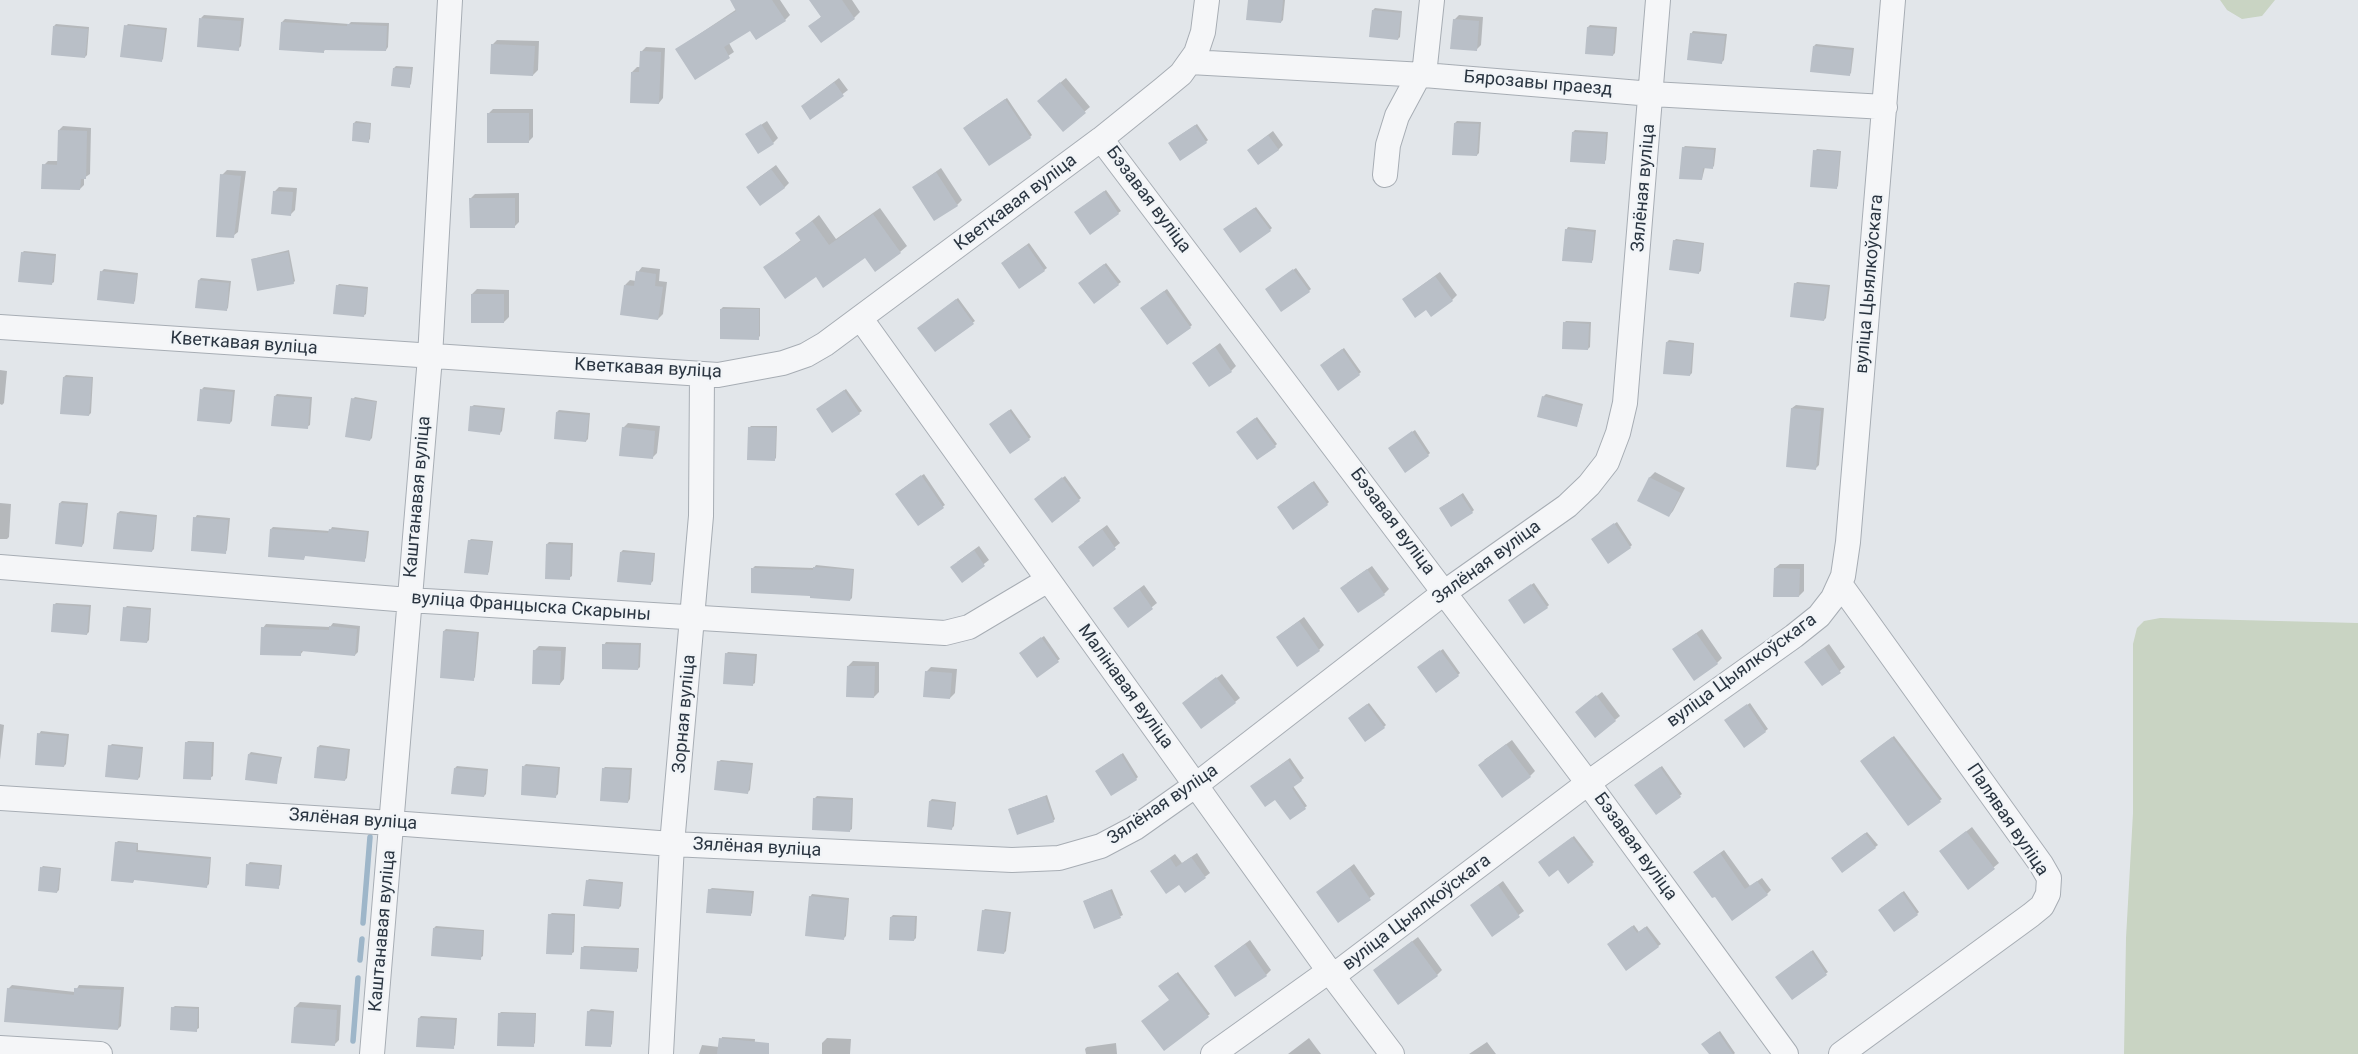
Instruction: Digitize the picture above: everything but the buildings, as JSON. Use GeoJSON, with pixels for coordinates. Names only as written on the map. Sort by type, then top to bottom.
{"type":"FeatureCollection","features":[{"type":"Feature","properties":{"kind":"street","name":"Каштанавая вуліца"},"geometry":{"type":"LineString","coordinates":[[372,1054],[430,357],[450,0]]}},
{"type":"Feature","properties":{"kind":"street","name":"Кветкавая вуліца"},"geometry":{"type":"LineString","coordinates":[[0,327],[718,375],[758,369],[798,358],[825,344],[1102,138],[1164,89],[1181,74],[1196,53],[1203,32],[1207,0]]}},
{"type":"Feature","properties":{"kind":"street"},"geometry":{"type":"LineString","coordinates":[[1385,174],[1388,144],[1397,116],[1421,75],[1432,0]]}},
{"type":"Feature","properties":{"kind":"street","name":"Зялёная вуліца"},"geometry":{"type":"LineString","coordinates":[[0,798],[392,822],[672,844],[1012,860],[1059,858],[1100,846],[1135,828],[1196,786],[1445,592],[1567,506],[1589,485],[1607,462],[1618,433],[1625,403],[1652,94],[1658,0]]}},
{"type":"Feature","properties":{"kind":"street","name":"вуліца Цыялкоўскага"},"geometry":{"type":"LineString","coordinates":[[1213,1054],[1331,973],[1588,783],[1819,616],[1833,598],[1840,584],[1848,542],[1893,0]]}},
{"type":"Feature","properties":{"kind":"street","name":"Бярозавы праезд"},"geometry":{"type":"LineString","coordinates":[[1190,62],[1421,75],[1652,94],[1885,107]]}},
{"type":"Feature","properties":{"kind":"street","name":"Бэзавая вуліца"},"geometry":{"type":"LineString","coordinates":[[1102,138],[1588,783],[1786,1054]]}},
{"type":"Feature","properties":{"kind":"street","name":"Малінавая вуліца"},"geometry":{"type":"LineString","coordinates":[[861,319],[1331,973],[1392,1054]]}},
{"type":"Feature","properties":{"kind":"street","name":"Зорная вуліца"},"geometry":{"type":"LineString","coordinates":[[661,1054],[672,844],[694,618],[701,516],[702,374]]}},
{"type":"Feature","properties":{"kind":"street","name":"вуліца Францыска Скарыны"},"geometry":{"type":"LineString","coordinates":[[0,567],[409,600],[945,633],[969,627],[1048,580]]}},
{"type":"Feature","properties":{"kind":"street","name":"Палявая вуліца"},"geometry":{"type":"LineString","coordinates":[[1840,584],[2049,878],[2048,894],[2042,906],[1840,1054]]}},
{"type":"Feature","properties":{"kind":"street"},"geometry":{"type":"LineString","coordinates":[[0,1048],[100,1054]]}},
{"type":"Feature","properties":{"kind":"green space"},"geometry":{"type":"Polygon","coordinates":[[[2220,0],[2275,0],[2262,16],[2242,19],[2227,10],[2220,0]]]}},
{"type":"Feature","properties":{"kind":"green space"},"geometry":{"type":"Polygon","coordinates":[[[2160,618],[2358,623],[2358,1054],[2124,1054],[2126,938],[2133,813],[2133,644],[2137,628],[2144,621],[2160,618]]]}},
{"type":"Feature","properties":{"kind":"waterway"},"geometry":{"type":"LineString","coordinates":[[363,923],[370,837]]}},
{"type":"Feature","properties":{"kind":"waterway"},"geometry":{"type":"LineString","coordinates":[[360,960],[362,939]]}},
{"type":"Feature","properties":{"kind":"waterway"},"geometry":{"type":"LineString","coordinates":[[353,1041],[358,978]]}}]}
